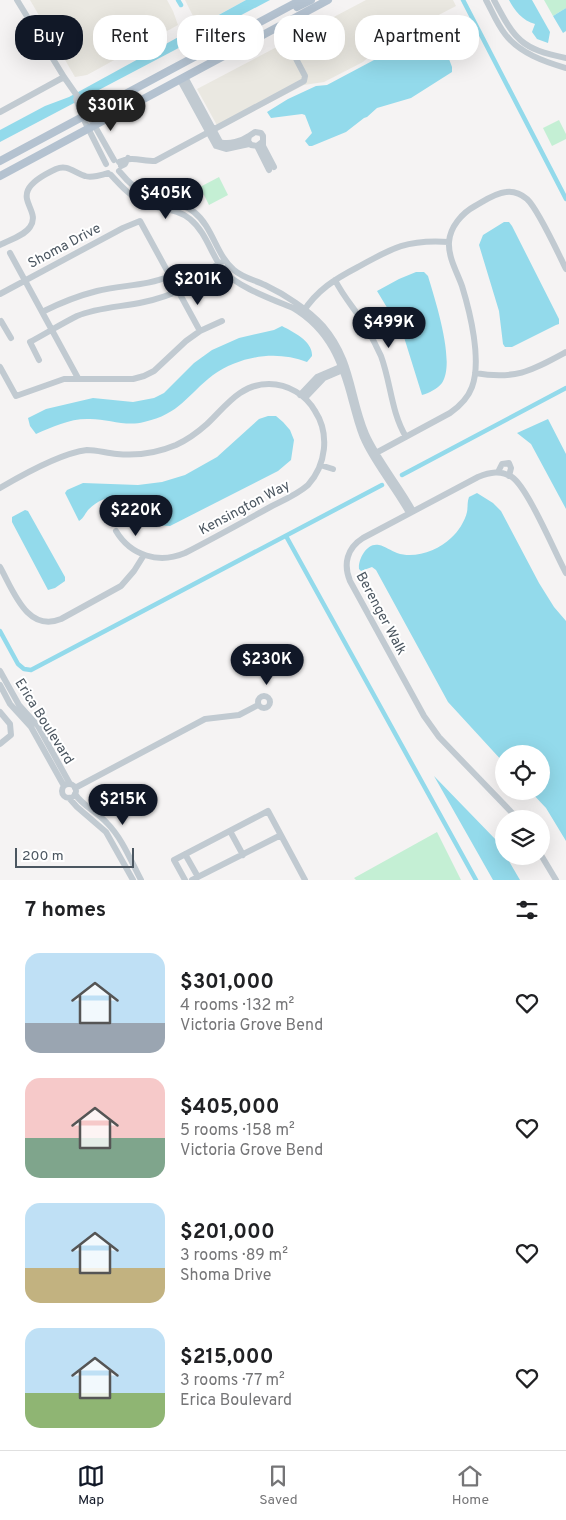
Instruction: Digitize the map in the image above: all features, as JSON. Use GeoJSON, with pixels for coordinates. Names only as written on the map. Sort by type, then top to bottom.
{"type":"FeatureCollection","features":[{"type":"Feature","properties":{"kind":"main road"},"geometry":{"type":"LineString","coordinates":[[264,20],[301,0]]}},
{"type":"Feature","properties":{"kind":"main road"},"geometry":{"type":"LineString","coordinates":[[284,15],[311,0]]}},
{"type":"Feature","properties":{"kind":"main road"},"geometry":{"type":"LineString","coordinates":[[300,15],[328,0]]}},
{"type":"Feature","properties":{"kind":"main road"},"geometry":{"type":"LineString","coordinates":[[0,162],[190,60]]}},
{"type":"Feature","properties":{"kind":"main road"},"geometry":{"type":"LineString","coordinates":[[0,176],[217,60]]}},
{"type":"Feature","properties":{"kind":"street"},"geometry":{"type":"LineString","coordinates":[[18,0],[79,101],[108,170],[123,188],[139,200],[156,207],[180,213],[189,218],[201,231],[236,282],[303,312],[324,336],[344,367],[357,423],[365,442],[411,512]]}},
{"type":"Feature","properties":{"kind":"street"},"geometry":{"type":"LineString","coordinates":[[486,0],[504,33],[515,45],[526,52],[566,68]]}},
{"type":"Feature","properties":{"kind":"street"},"geometry":{"type":"LineString","coordinates":[[494,0],[509,28],[521,42],[542,53],[564,57]]}},
{"type":"Feature","properties":{"kind":"street"},"geometry":{"type":"LineString","coordinates":[[0,245],[27,231],[31,226],[32,215],[24,199],[24,193],[29,184],[58,169],[65,168],[85,176],[98,175],[118,165],[125,164],[128,158],[155,161],[304,81],[305,76],[297,60]]}},
{"type":"Feature","properties":{"kind":"street"},"geometry":{"type":"LineString","coordinates":[[0,112],[64,77]]}},
{"type":"Feature","properties":{"kind":"street"},"geometry":{"type":"LineString","coordinates":[[183,78],[211,130],[220,142],[243,139],[252,133],[258,132],[263,136],[256,144],[226,149],[216,146],[211,130]]}},
{"type":"Feature","properties":{"kind":"street"},"geometry":{"type":"LineString","coordinates":[[91,127],[134,186],[146,194],[182,204],[194,212],[208,228],[224,265]]}},
{"type":"Feature","properties":{"kind":"street"},"geometry":{"type":"LineString","coordinates":[[249,136],[272,168]]}},
{"type":"Feature","properties":{"kind":"street"},"geometry":{"type":"LineString","coordinates":[[108,170],[109,161],[118,165]]}},
{"type":"Feature","properties":{"kind":"street"},"geometry":{"type":"LineString","coordinates":[[374,454],[456,409],[469,393],[475,373],[474,343],[469,314],[448,242],[455,224],[468,210],[501,192],[517,190],[532,206],[566,269]]}},
{"type":"Feature","properties":{"kind":"street","name":"Shoma Drive"},"geometry":{"type":"LineString","coordinates":[[0,294],[123,228],[140,221],[200,331]]}},
{"type":"Feature","properties":{"kind":"street"},"geometry":{"type":"LineString","coordinates":[[303,312],[317,294],[335,280],[388,250],[423,242],[448,242]]}},
{"type":"Feature","properties":{"kind":"street","name":"Shoma Drive"},"geometry":{"type":"LineString","coordinates":[[10,253],[78,378]]}},
{"type":"Feature","properties":{"kind":"street"},"geometry":{"type":"LineString","coordinates":[[40,360],[30,342],[77,316],[162,298],[178,291],[180,285],[224,265]]}},
{"type":"Feature","properties":{"kind":"street"},"geometry":{"type":"LineString","coordinates":[[42,312],[67,300],[93,292],[158,281],[170,276]]}},
{"type":"Feature","properties":{"kind":"street"},"geometry":{"type":"LineString","coordinates":[[335,280],[375,344],[385,368],[395,412],[406,437]]}},
{"type":"Feature","properties":{"kind":"street"},"geometry":{"type":"LineString","coordinates":[[1,320],[11,338]]}},
{"type":"Feature","properties":{"kind":"street"},"geometry":{"type":"LineString","coordinates":[[0,367],[16,396],[64,379],[133,379],[154,371],[172,353],[200,331],[222,321]]}},
{"type":"Feature","properties":{"kind":"street"},"geometry":{"type":"LineString","coordinates":[[475,373],[496,376],[527,372],[566,352]]}},
{"type":"Feature","properties":{"kind":"street"},"geometry":{"type":"LineString","coordinates":[[0,488],[37,468],[77,452],[92,450],[116,454],[138,454],[169,447],[198,432],[236,395],[256,385],[277,384],[290,388],[302,397],[324,378],[344,367]]}},
{"type":"Feature","properties":{"kind":"street","name":"Kensington Way"},"geometry":{"type":"LineString","coordinates":[[144,555],[165,558],[185,553],[303,490],[313,478],[320,465],[324,443],[317,413],[302,397]]}},
{"type":"Feature","properties":{"kind":"street","name":"Berenger Walk"},"geometry":{"type":"LineString","coordinates":[[509,476],[511,468],[508,463],[502,464],[498,472],[478,477],[411,512],[357,541],[347,556],[346,563],[347,576],[424,716],[440,737],[509,810]]}},
{"type":"Feature","properties":{"kind":"street"},"geometry":{"type":"LineString","coordinates":[[320,465],[333,470]]}},
{"type":"Feature","properties":{"kind":"street"},"geometry":{"type":"LineString","coordinates":[[498,472],[509,476],[523,490],[566,573]]}},
{"type":"Feature","properties":{"kind":"street"},"geometry":{"type":"LineString","coordinates":[[0,566],[23,608],[38,624],[56,621],[121,586],[134,572],[144,555],[128,544],[116,531]]}},
{"type":"Feature","properties":{"kind":"street","name":"Erica Boulevard"},"geometry":{"type":"LineString","coordinates":[[0,671],[19,705],[38,726],[71,790],[77,807],[106,832],[134,880]]}},
{"type":"Feature","properties":{"kind":"street","name":"Erica Boulevard"},"geometry":{"type":"LineString","coordinates":[[0,685],[10,704],[31,727],[71,790],[113,829],[141,880]]}},
{"type":"Feature","properties":{"kind":"street"},"geometry":{"type":"LineString","coordinates":[[71,790],[205,719],[240,715],[258,705]]}},
{"type":"Feature","properties":{"kind":"street"},"geometry":{"type":"LineString","coordinates":[[0,712],[10,724],[11,735],[0,744]]}},
{"type":"Feature","properties":{"kind":"street"},"geometry":{"type":"LineString","coordinates":[[185,880],[174,860],[268,811],[305,880]]}},
{"type":"Feature","properties":{"kind":"street"},"geometry":{"type":"LineString","coordinates":[[230,831],[243,855]]}},
{"type":"Feature","properties":{"kind":"street"},"geometry":{"type":"LineString","coordinates":[[185,854],[195,878],[281,835]]}},
{"type":"Feature","properties":{"kind":"street"},"geometry":{"type":"LineString","coordinates":[[547,865],[556,880]]}},
{"type":"Feature","properties":{"kind":"shaded area"},"geometry":{"type":"Polygon","coordinates":[[[30,0],[167,0],[173,11],[177,26],[167,31],[167,15],[93,15],[93,60],[114,60],[87,75],[75,77],[65,60],[83,60],[83,15],[39,15],[30,0]]]}},
{"type":"Feature","properties":{"kind":"shaded area"},"geometry":{"type":"Polygon","coordinates":[[[185,0],[246,0],[218,15],[192,15],[185,0]]]}},
{"type":"Feature","properties":{"kind":"shaded area"},"geometry":{"type":"Polygon","coordinates":[[[366,0],[453,0],[456,6],[439,15],[355,15],[355,60],[365,60],[363,62],[324,82],[304,85],[219,129],[197,89],[252,60],[264,60],[264,54],[274,48],[274,60],[345,60],[345,15],[338,15],[366,0]]]}},
{"type":"Feature","properties":{"kind":"green space"},"geometry":{"type":"Polygon","coordinates":[[[544,0],[566,0],[566,8],[553,16],[544,0]]]}},
{"type":"Feature","properties":{"kind":"green space"},"geometry":{"type":"Polygon","coordinates":[[[559,120],[566,134],[566,139],[552,146],[543,128],[559,120]]]}},
{"type":"Feature","properties":{"kind":"green space"},"geometry":{"type":"Polygon","coordinates":[[[219,177],[228,195],[209,205],[200,187],[219,177]]]}},
{"type":"Feature","properties":{"kind":"green space"},"geometry":{"type":"Polygon","coordinates":[[[437,832],[461,880],[356,880],[354,878],[437,832]]]}},
{"type":"Feature","properties":{"kind":"water"},"geometry":{"type":"Polygon","coordinates":[[[246,0],[270,0],[241,15],[219,15],[246,0]]]}},
{"type":"Feature","properties":{"kind":"water"},"geometry":{"type":"Polygon","coordinates":[[[509,0],[532,0],[550,32],[548,43],[537,39],[532,32],[535,24],[519,15],[509,0]]]}},
{"type":"Feature","properties":{"kind":"water"},"geometry":{"type":"Polygon","coordinates":[[[566,8],[566,31],[563,33],[553,16],[566,8]]]}},
{"type":"Feature","properties":{"kind":"water"},"geometry":{"type":"Polygon","coordinates":[[[177,38],[177,49],[167,54],[167,43],[177,38]]]}},
{"type":"Feature","properties":{"kind":"water"},"geometry":{"type":"Polygon","coordinates":[[[137,60],[156,60],[0,142],[0,130],[45,106],[69,97],[137,60]]]}},
{"type":"Feature","properties":{"kind":"water"},"geometry":{"type":"Polygon","coordinates":[[[374,60],[449,60],[452,67],[452,72],[411,98],[377,108],[346,132],[312,146],[309,146],[305,141],[312,133],[305,115],[271,118],[267,112],[288,99],[316,86],[327,85],[374,60]]]}},
{"type":"Feature","properties":{"kind":"water"},"geometry":{"type":"Polygon","coordinates":[[[504,222],[509,222],[512,226],[559,319],[559,324],[512,347],[505,347],[503,344],[499,311],[479,245],[483,235],[504,222]]]}},
{"type":"Feature","properties":{"kind":"water"},"geometry":{"type":"Polygon","coordinates":[[[416,272],[424,272],[428,276],[443,331],[447,361],[446,373],[442,383],[422,395],[403,334],[377,291],[416,272]]]}},
{"type":"Feature","properties":{"kind":"water"},"geometry":{"type":"Polygon","coordinates":[[[282,326],[306,341],[312,356],[307,362],[283,356],[271,356],[246,359],[235,363],[213,375],[175,409],[156,419],[144,422],[130,424],[80,419],[36,434],[30,426],[28,418],[46,409],[93,398],[133,402],[154,398],[164,393],[194,363],[212,350],[239,338],[274,330],[282,326]]]}},
{"type":"Feature","properties":{"kind":"water"},"geometry":{"type":"Polygon","coordinates":[[[276,416],[290,430],[294,440],[291,460],[278,471],[170,526],[153,525],[147,513],[140,505],[132,499],[119,496],[100,501],[89,509],[79,521],[65,493],[67,490],[83,483],[138,485],[162,482],[185,475],[217,457],[259,419],[276,416]]]}},
{"type":"Feature","properties":{"kind":"water"},"geometry":{"type":"Polygon","coordinates":[[[548,419],[566,454],[566,509],[531,444],[517,433],[548,419]]]}},
{"type":"Feature","properties":{"kind":"water"},"geometry":{"type":"Polygon","coordinates":[[[477,493],[493,503],[501,511],[539,583],[554,607],[566,621],[566,841],[550,815],[550,810],[547,810],[538,800],[550,800],[550,745],[495,745],[495,753],[448,702],[376,570],[372,567],[361,571],[359,569],[364,552],[371,546],[381,546],[397,553],[411,555],[426,553],[446,543],[463,523],[469,497],[477,493]]]}},
{"type":"Feature","properties":{"kind":"water"},"geometry":{"type":"Polygon","coordinates":[[[25,510],[28,511],[65,577],[65,581],[55,588],[48,590],[12,522],[12,517],[25,510]]]}},
{"type":"Feature","properties":{"kind":"water"},"geometry":{"type":"Polygon","coordinates":[[[434,776],[495,839],[495,865],[511,865],[520,880],[493,880],[434,776]]]}},
{"type":"Feature","properties":{"kind":"waterway"},"geometry":{"type":"LineString","coordinates":[[178,0],[181,5]]}},
{"type":"Feature","properties":{"kind":"waterway"},"geometry":{"type":"LineString","coordinates":[[463,0],[566,199]]}},
{"type":"Feature","properties":{"kind":"waterway"},"geometry":{"type":"LineString","coordinates":[[402,475],[566,388]]}},
{"type":"Feature","properties":{"kind":"waterway"},"geometry":{"type":"LineString","coordinates":[[0,631],[18,664],[24,669],[31,670],[382,485]]}},
{"type":"Feature","properties":{"kind":"waterway"},"geometry":{"type":"LineString","coordinates":[[286,536],[476,880]]}}]}
